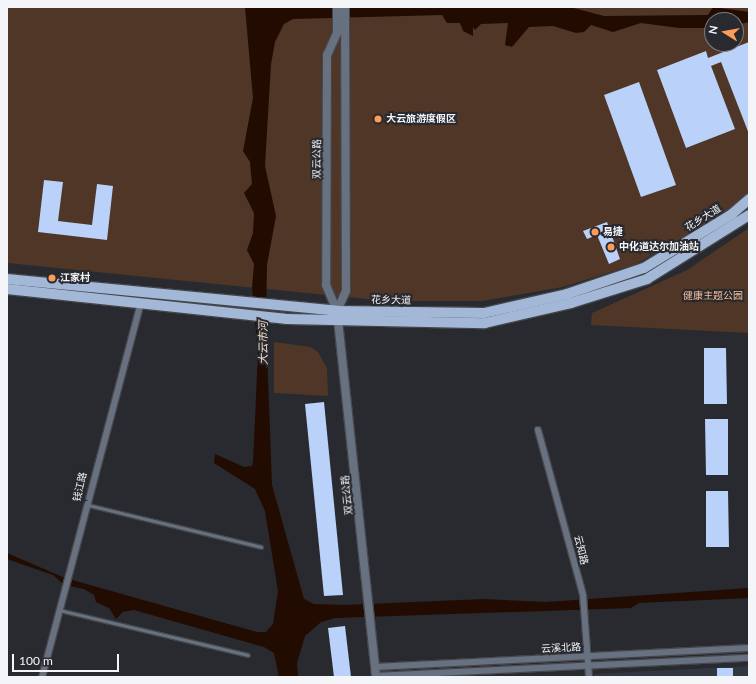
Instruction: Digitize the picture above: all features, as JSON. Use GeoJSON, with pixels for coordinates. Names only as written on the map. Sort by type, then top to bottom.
{"type":"FeatureCollection","features":[{"type":"Feature","properties":{"kind":"main road","name":"花乡大道"},"geometry":{"type":"LineString","coordinates":[[7,289],[271,317],[337,317],[484,313],[567,294],[644,268],[732,214],[749,199]]}},
{"type":"Feature","properties":{"kind":"main road","name":"花乡大道"},"geometry":{"type":"LineString","coordinates":[[7,279],[272,305],[337,317],[485,323],[571,304],[647,279],[749,215]]}},
{"type":"Feature","properties":{"kind":"street","name":"双云公路"},"geometry":{"type":"LineString","coordinates":[[337,7],[341,20],[346,291],[337,317]]}},
{"type":"Feature","properties":{"kind":"street","name":"双云公路"},"geometry":{"type":"LineString","coordinates":[[345,7],[337,33],[327,55],[326,285],[337,317],[376,676]]}},
{"type":"Feature","properties":{"kind":"street","name":"钱江路"},"geometry":{"type":"LineString","coordinates":[[42,677],[64,589],[71,571],[86,504],[141,303]]}},
{"type":"Feature","properties":{"kind":"street","name":"云知路"},"geometry":{"type":"LineString","coordinates":[[538,430],[583,595],[586,614],[589,677]]}},
{"type":"Feature","properties":{"kind":"street","name":"云溪北路"},"geometry":{"type":"LineString","coordinates":[[374,667],[749,648]]}},
{"type":"Feature","properties":{"kind":"street","name":"云溪北路"},"geometry":{"type":"LineString","coordinates":[[376,676],[749,658]]}},
{"type":"Feature","properties":{"kind":"lane"},"geometry":{"type":"LineString","coordinates":[[86,504],[261,547]]}},
{"type":"Feature","properties":{"kind":"lane"},"geometry":{"type":"LineString","coordinates":[[59,610],[248,655]]}},
{"type":"Feature","properties":{"kind":"shaded area"},"geometry":{"type":"Polygon","coordinates":[[[749,666],[749,677],[594,677],[594,674],[749,666]]]}},
{"type":"Feature","properties":{"kind":"green space","name":"大云旅游度假区"},"geometry":{"type":"Polygon","coordinates":[[[7,7],[749,7],[749,195],[731,210],[636,264],[563,287],[482,301],[387,301],[7,263],[7,7]]]}},
{"type":"Feature","properties":{"kind":"green space","name":"健康主题公园"},"geometry":{"type":"Polygon","coordinates":[[[749,228],[749,333],[591,325],[592,313],[687,270],[749,228]]]}},
{"type":"Feature","properties":{"kind":"green space"},"geometry":{"type":"Polygon","coordinates":[[[274,342],[311,347],[318,352],[327,368],[328,396],[274,393],[274,342]]]}},
{"type":"Feature","properties":{"kind":"water","name":"大云市河"},"geometry":{"type":"Polygon","coordinates":[[[245,7],[570,7],[604,16],[704,15],[704,28],[679,28],[641,23],[613,32],[591,25],[584,32],[576,33],[553,26],[529,27],[512,47],[505,45],[508,23],[481,24],[475,30],[473,27],[473,36],[463,31],[460,23],[447,23],[442,15],[293,19],[284,24],[275,42],[271,64],[265,166],[276,216],[267,265],[266,327],[272,485],[304,599],[314,604],[345,605],[484,599],[546,602],[749,588],[749,598],[639,603],[631,608],[335,618],[321,622],[305,636],[297,663],[298,677],[279,677],[274,653],[264,647],[134,610],[123,612],[116,619],[109,608],[96,602],[94,595],[84,589],[64,585],[53,575],[7,559],[7,553],[65,578],[257,632],[266,632],[273,624],[278,591],[265,511],[255,489],[214,463],[215,454],[244,467],[252,466],[253,462],[258,354],[252,287],[254,264],[247,250],[253,233],[254,213],[244,193],[252,184],[250,162],[243,151],[253,98],[245,7]]]}},
{"type":"Feature","properties":{"kind":"water"},"geometry":{"type":"Polygon","coordinates":[[[713,7],[749,12],[749,22],[744,23],[744,12],[710,12],[713,7]]]}},
{"type":"Feature","properties":{"kind":"building"},"geometry":{"type":"Polygon","coordinates":[[[749,42],[749,134],[721,62],[711,66],[735,129],[686,148],[657,70],[704,52],[706,52],[708,58],[723,52],[744,52],[744,44],[749,42]]]}},
{"type":"Feature","properties":{"kind":"building"},"geometry":{"type":"Polygon","coordinates":[[[639,82],[676,185],[641,197],[604,95],[639,82]]]}},
{"type":"Feature","properties":{"kind":"building"},"geometry":{"type":"Polygon","coordinates":[[[44,180],[63,182],[58,221],[92,225],[97,184],[113,186],[107,240],[38,232],[44,180]]]}},
{"type":"Feature","properties":{"kind":"building"},"geometry":{"type":"Polygon","coordinates":[[[607,222],[620,259],[609,264],[597,235],[587,239],[583,231],[607,222]]]}},
{"type":"Feature","properties":{"kind":"building"},"geometry":{"type":"Polygon","coordinates":[[[704,348],[726,348],[727,404],[704,404],[704,348]]]}},
{"type":"Feature","properties":{"kind":"building"},"geometry":{"type":"Polygon","coordinates":[[[324,402],[343,595],[324,596],[305,404],[324,402]]]}},
{"type":"Feature","properties":{"kind":"building"},"geometry":{"type":"Polygon","coordinates":[[[705,419],[728,419],[728,475],[706,475],[705,419]]]}},
{"type":"Feature","properties":{"kind":"building"},"geometry":{"type":"Polygon","coordinates":[[[706,491],[728,491],[729,547],[706,547],[706,491]]]}},
{"type":"Feature","properties":{"kind":"building"},"geometry":{"type":"Polygon","coordinates":[[[345,626],[351,677],[334,677],[328,628],[345,626]]]}},
{"type":"Feature","properties":{"kind":"building"},"geometry":{"type":"Polygon","coordinates":[[[717,668],[733,668],[733,677],[717,677],[717,668]]]}},
{"type":"Feature","properties":{"kind":"place","name":"大云旅游度假区"},"geometry":{"type":"Point","coordinates":[378,119]}},
{"type":"Feature","properties":{"kind":"place","name":"易捷"},"geometry":{"type":"Point","coordinates":[595,232]}},
{"type":"Feature","properties":{"kind":"place","name":"中化道达尔加油站"},"geometry":{"type":"Point","coordinates":[611,247]}},
{"type":"Feature","properties":{"kind":"place","name":"江家村"},"geometry":{"type":"Point","coordinates":[52,278]}}]}
